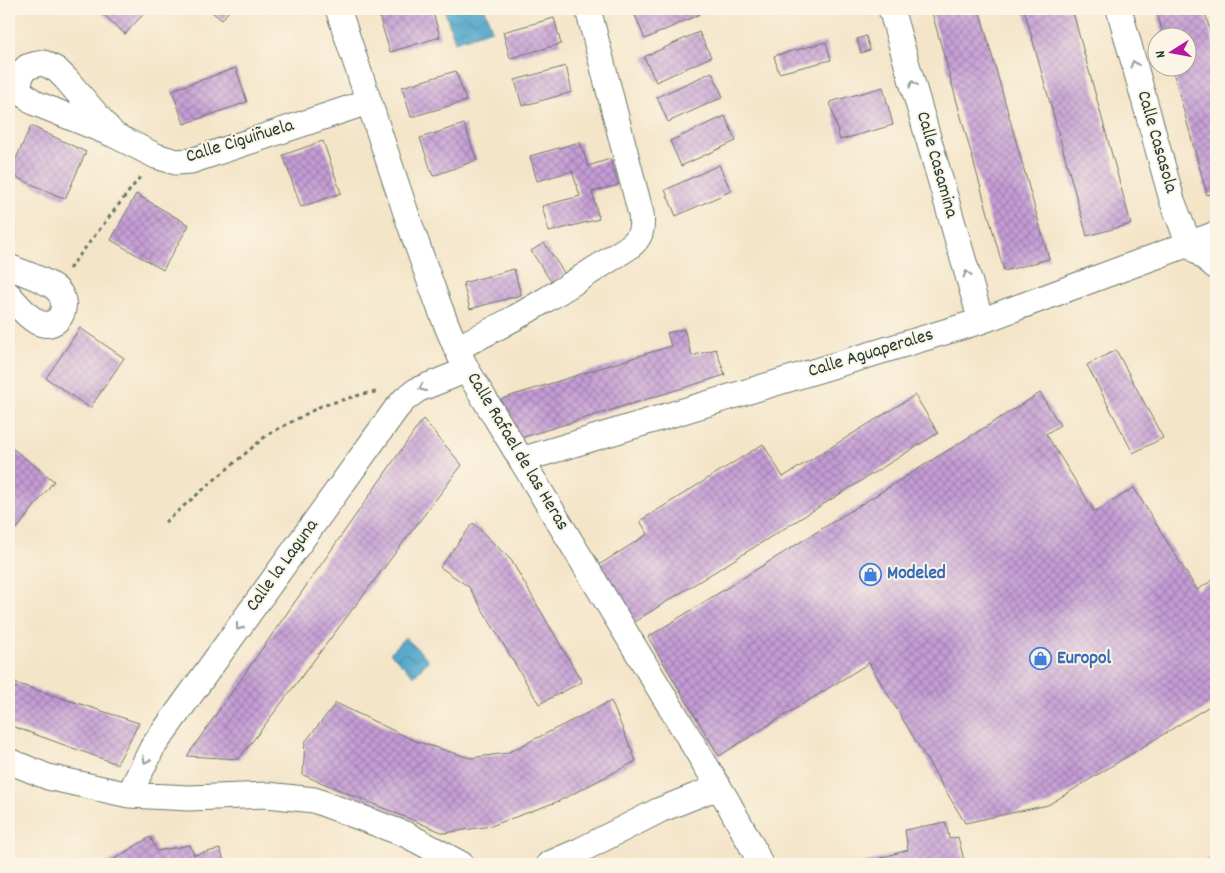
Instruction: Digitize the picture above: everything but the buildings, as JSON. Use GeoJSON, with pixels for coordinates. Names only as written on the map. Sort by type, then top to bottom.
{"type":"FeatureCollection","features":[{"type":"Feature","properties":{"kind":"street","name":"Calle Rafael de las Heras"},"geometry":{"type":"LineString","coordinates":[[338,9],[431,284],[466,344],[467,370],[718,787],[760,864]]}},
{"type":"Feature","properties":{"kind":"street"},"geometry":{"type":"LineString","coordinates":[[466,344],[517,318],[565,288],[629,247],[638,239],[641,233],[641,214],[588,9]]}},
{"type":"Feature","properties":{"kind":"street","name":"Calle Casamina"},"geometry":{"type":"LineString","coordinates":[[891,9],[980,321]]}},
{"type":"Feature","properties":{"kind":"street","name":"Calle Casasola"},"geometry":{"type":"LineString","coordinates":[[1119,9],[1172,200],[1189,244]]}},
{"type":"Feature","properties":{"kind":"street","name":"Calle Ciguiñuela"},"geometry":{"type":"LineString","coordinates":[[114,135],[156,156],[176,162],[191,161],[368,102]]}},
{"type":"Feature","properties":{"kind":"street","name":"Calle Aguaperales"},"geometry":{"type":"LineString","coordinates":[[521,460],[980,321],[1216,234]]}},
{"type":"Feature","properties":{"kind":"street"},"geometry":{"type":"LineString","coordinates":[[1189,244],[1216,267]]}},
{"type":"Feature","properties":{"kind":"street"},"geometry":{"type":"LineString","coordinates":[[9,267],[55,287],[62,298],[64,311],[60,319],[50,324],[42,324],[30,317],[9,295]]}},
{"type":"Feature","properties":{"kind":"street","name":"Calle la Laguna"},"geometry":{"type":"LineString","coordinates":[[129,795],[152,748],[396,409],[417,390],[467,370]]}},
{"type":"Feature","properties":{"kind":"street"},"geometry":{"type":"LineString","coordinates":[[9,761],[48,777],[129,795],[189,798],[267,795],[314,800],[407,835],[461,864]]}},
{"type":"Feature","properties":{"kind":"street"},"geometry":{"type":"LineString","coordinates":[[549,864],[580,851],[660,810],[718,787]]}},
{"type":"Feature","properties":{"kind":"path"},"geometry":{"type":"LineString","coordinates":[[55,287],[156,156]]}},
{"type":"Feature","properties":{"kind":"path"},"geometry":{"type":"LineString","coordinates":[[166,522],[267,435],[321,406],[363,394],[384,391],[405,399]]}},
{"type":"Feature","properties":{"kind":"water"},"geometry":{"type":"Polygon","coordinates":[[[444,9],[485,9],[492,30],[455,42],[444,9]]]}},
{"type":"Feature","properties":{"kind":"water"},"geometry":{"type":"Polygon","coordinates":[[[405,637],[429,660],[414,676],[390,653],[405,637]]]}},
{"type":"Feature","properties":{"kind":"place","name":"Modeled"},"geometry":{"type":"Point","coordinates":[871,574]}},
{"type":"Feature","properties":{"kind":"place","name":"Europol"},"geometry":{"type":"Point","coordinates":[1041,659]}}]}
